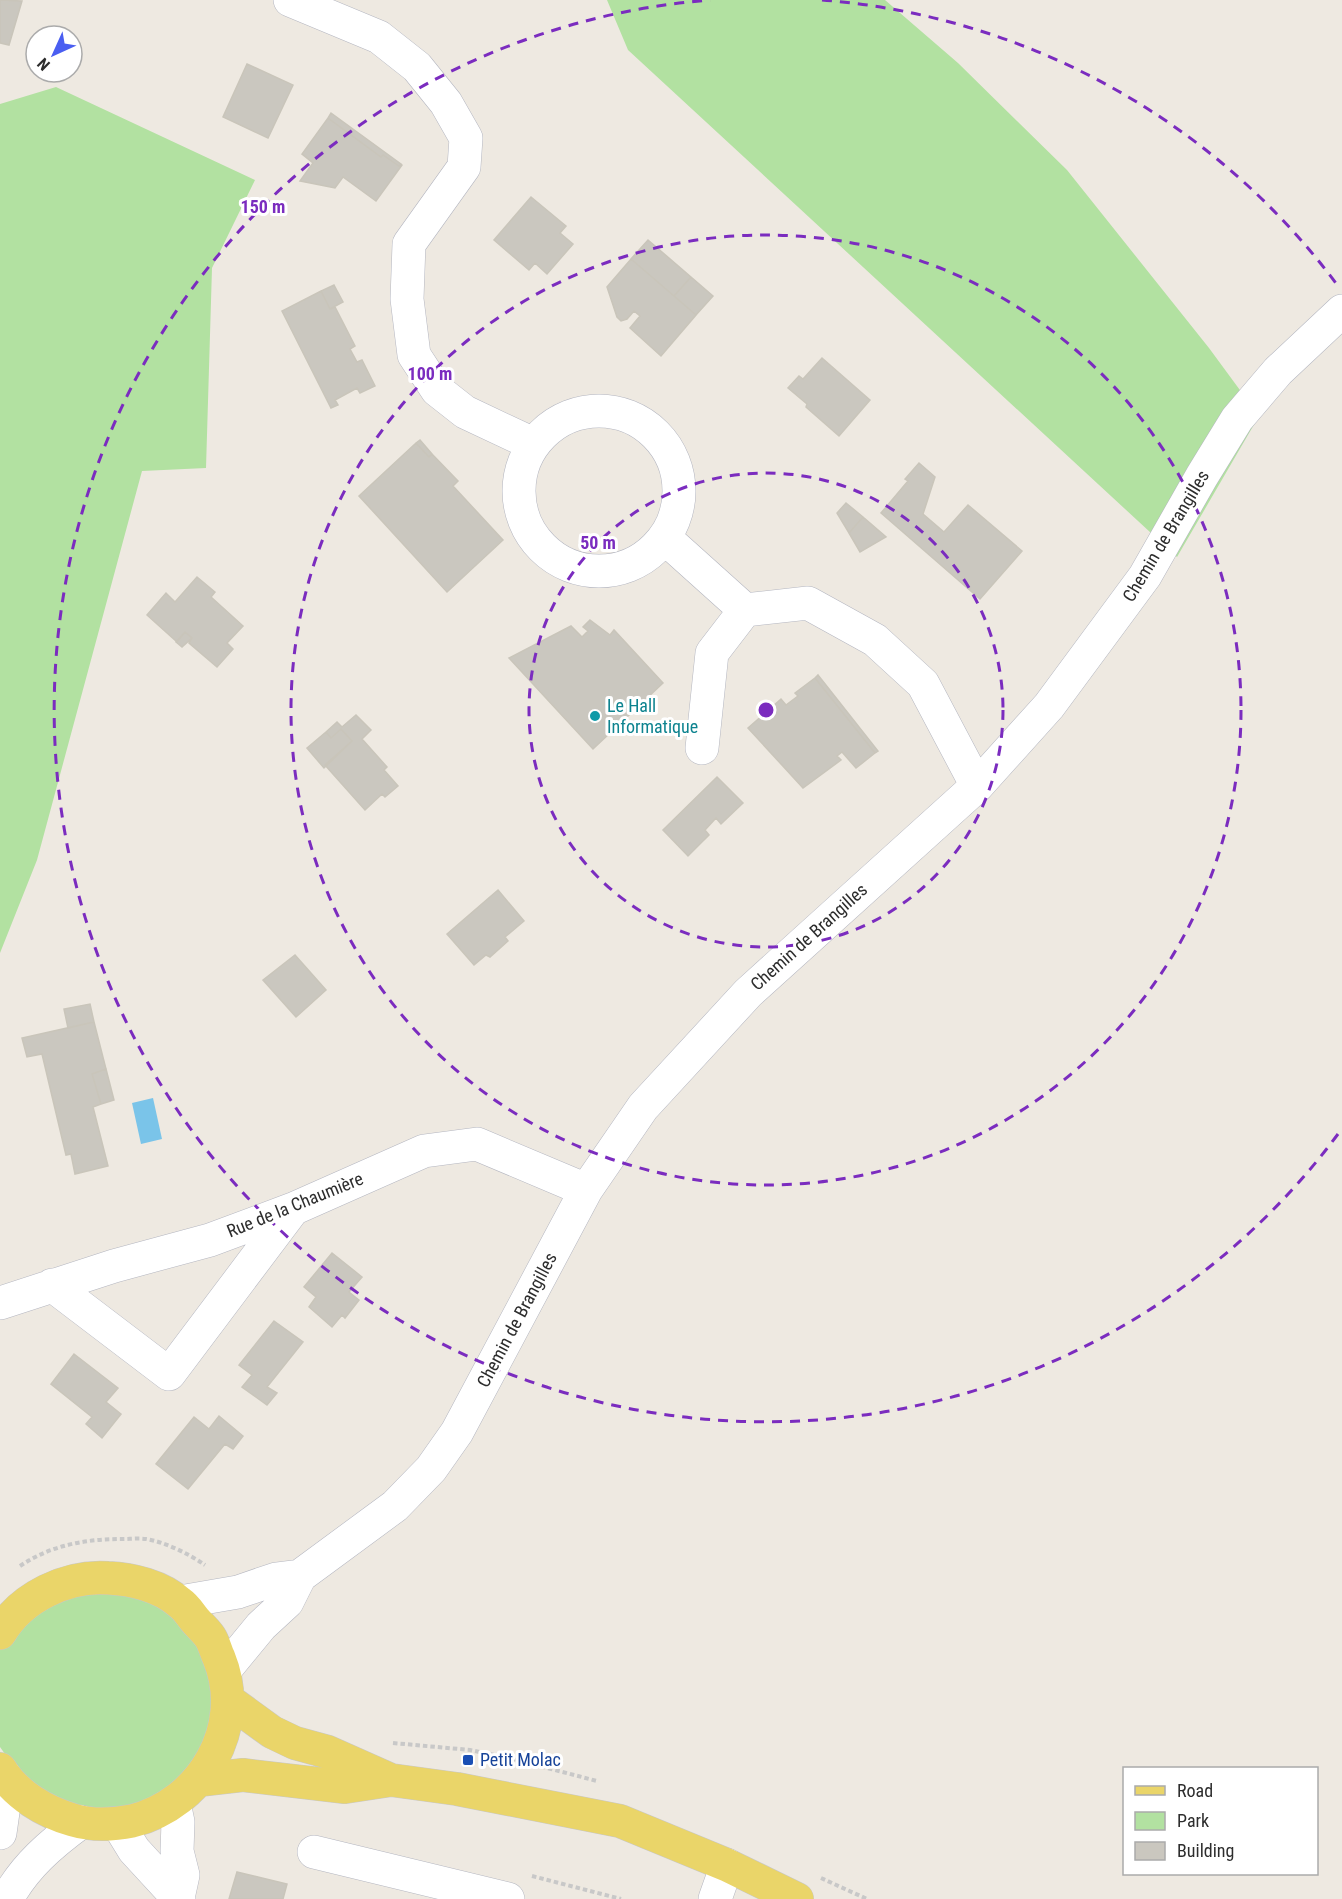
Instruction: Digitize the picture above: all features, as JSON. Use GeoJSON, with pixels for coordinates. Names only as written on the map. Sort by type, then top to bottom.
{"type":"FeatureCollection","features":[{"type":"Feature","properties":{"kind":"main road"},"geometry":{"type":"LineString","coordinates":[[0,1633],[5,1624],[30,1600],[60,1584],[93,1577],[127,1579],[159,1590],[180,1602],[210,1638],[226,1685],[226,1721],[220,1743],[211,1762],[199,1780],[174,1803],[147,1817],[118,1824],[97,1825],[81,1822],[44,1809],[23,1794],[2,1772]]}},
{"type":"Feature","properties":{"kind":"main road"},"geometry":{"type":"LineString","coordinates":[[226,1685],[273,1732],[295,1743],[328,1752],[391,1780],[457,1789],[620,1821],[727,1865],[797,1899]]}},
{"type":"Feature","properties":{"kind":"main road"},"geometry":{"type":"LineString","coordinates":[[199,1780],[243,1775],[345,1787],[391,1780]]}},
{"type":"Feature","properties":{"kind":"street"},"geometry":{"type":"LineString","coordinates":[[290,0],[379,36],[417,67],[446,103],[466,138],[464,167],[409,244],[407,299],[414,355],[437,390],[465,412],[533,444]]}},
{"type":"Feature","properties":{"kind":"street","name":"Chemin de Brangilles"},"geometry":{"type":"LineString","coordinates":[[226,1685],[261,1626],[287,1602],[300,1576],[395,1506],[431,1469],[457,1432],[586,1190],[644,1107],[748,993],[977,786],[1049,706],[1145,576],[1237,419],[1278,371],[1342,311]]}},
{"type":"Feature","properties":{"kind":"street"},"geometry":{"type":"LineString","coordinates":[[591,410],[626,414],[659,436],[679,472],[679,508],[666,539],[635,565],[598,573],[566,566],[536,544],[519,507],[520,470],[533,444],[554,423],[591,410]]}},
{"type":"Feature","properties":{"kind":"street"},"geometry":{"type":"LineString","coordinates":[[666,539],[745,610]]}},
{"type":"Feature","properties":{"kind":"street"},"geometry":{"type":"LineString","coordinates":[[702,748],[712,653],[745,610],[808,603],[875,639],[923,684],[977,786]]}},
{"type":"Feature","properties":{"kind":"street","name":"Rue de la Chaumière"},"geometry":{"type":"LineString","coordinates":[[0,1303],[52,1285],[210,1240],[294,1209],[424,1151],[477,1144],[586,1190]]}},
{"type":"Feature","properties":{"kind":"street"},"geometry":{"type":"LineString","coordinates":[[52,1285],[169,1374],[294,1209]]}},
{"type":"Feature","properties":{"kind":"street","name":"Chemin de Brangilles"},"geometry":{"type":"LineString","coordinates":[[180,1602],[238,1592],[276,1579],[300,1576]]}},
{"type":"Feature","properties":{"kind":"street"},"geometry":{"type":"LineString","coordinates":[[0,1833],[3,1812],[2,1772]]}},
{"type":"Feature","properties":{"kind":"street"},"geometry":{"type":"LineString","coordinates":[[174,1803],[178,1822],[177,1851],[183,1875],[179,1898]]}},
{"type":"Feature","properties":{"kind":"street"},"geometry":{"type":"LineString","coordinates":[[7,1899],[22,1873],[36,1858],[81,1822]]}},
{"type":"Feature","properties":{"kind":"street"},"geometry":{"type":"LineString","coordinates":[[118,1824],[134,1850],[179,1898]]}},
{"type":"Feature","properties":{"kind":"street"},"geometry":{"type":"LineString","coordinates":[[314,1852],[508,1899]]}},
{"type":"Feature","properties":{"kind":"street"},"geometry":{"type":"LineString","coordinates":[[715,1899],[727,1865]]}},
{"type":"Feature","properties":{"kind":"green space"},"geometry":{"type":"Polygon","coordinates":[[[607,0],[885,0],[958,63],[1067,170],[1209,348],[1259,416],[1177,557],[628,50],[607,0]]]}},
{"type":"Feature","properties":{"kind":"green space"},"geometry":{"type":"Polygon","coordinates":[[[56,87],[255,180],[212,268],[206,468],[142,471],[37,860],[0,953],[0,104],[56,87]]]}},
{"type":"Feature","properties":{"kind":"green space"},"geometry":{"type":"Polygon","coordinates":[[[146,1587],[212,1648],[215,1738],[154,1804],[110,1814],[64,1807],[25,1782],[0,1747],[0,1647],[57,1590],[146,1587]]]}},
{"type":"Feature","properties":{"kind":"water"},"geometry":{"type":"Polygon","coordinates":[[[153,1098],[162,1139],[141,1144],[132,1103],[153,1098]]]}},
{"type":"Feature","properties":{"kind":"building"},"geometry":{"type":"Polygon","coordinates":[[[0,0],[22,1],[9,45],[0,43],[0,0]]]}},
{"type":"Feature","properties":{"kind":"building"},"geometry":{"type":"Polygon","coordinates":[[[247,64],[293,85],[268,138],[223,117],[247,64]]]}},
{"type":"Feature","properties":{"kind":"building"},"geometry":{"type":"Polygon","coordinates":[[[331,113],[401,164],[399,166],[383,155],[381,157],[328,118],[331,113]]]}},
{"type":"Feature","properties":{"kind":"building"},"geometry":{"type":"Polygon","coordinates":[[[328,118],[381,157],[383,155],[399,166],[402,165],[376,201],[343,177],[335,188],[300,181],[313,163],[302,154],[328,118]]]}},
{"type":"Feature","properties":{"kind":"building"},"geometry":{"type":"Polygon","coordinates":[[[531,197],[566,226],[560,233],[573,244],[547,274],[535,263],[529,270],[494,240],[531,197]]]}},
{"type":"Feature","properties":{"kind":"building"},"geometry":{"type":"Polygon","coordinates":[[[648,240],[691,277],[674,296],[631,259],[648,240]]]}},
{"type":"Feature","properties":{"kind":"building"},"geometry":{"type":"Polygon","coordinates":[[[631,259],[696,315],[661,356],[630,328],[640,316],[634,311],[627,319],[621,321],[617,317],[607,287],[631,259]]]}},
{"type":"Feature","properties":{"kind":"building"},"geometry":{"type":"Polygon","coordinates":[[[691,277],[713,296],[696,315],[674,296],[691,277]]]}},
{"type":"Feature","properties":{"kind":"building"},"geometry":{"type":"Polygon","coordinates":[[[334,285],[343,302],[330,309],[321,291],[334,285]]]}},
{"type":"Feature","properties":{"kind":"building"},"geometry":{"type":"Polygon","coordinates":[[[321,291],[330,309],[335,307],[355,346],[350,349],[357,362],[362,360],[375,386],[360,393],[357,388],[335,400],[338,405],[331,408],[282,311],[321,291]]]}},
{"type":"Feature","properties":{"kind":"building"},"geometry":{"type":"Polygon","coordinates":[[[822,358],[870,400],[839,436],[788,388],[799,376],[803,379],[822,358]]]}},
{"type":"Feature","properties":{"kind":"building"},"geometry":{"type":"Polygon","coordinates":[[[420,440],[432,454],[429,457],[416,443],[420,440]]]}},
{"type":"Feature","properties":{"kind":"building"},"geometry":{"type":"Polygon","coordinates":[[[416,443],[429,457],[432,454],[458,481],[453,486],[503,540],[447,592],[359,496],[416,443]]]}},
{"type":"Feature","properties":{"kind":"building"},"geometry":{"type":"Polygon","coordinates":[[[919,463],[935,477],[923,514],[944,532],[968,505],[1022,551],[980,599],[881,513],[908,481],[905,479],[919,463]]]}},
{"type":"Feature","properties":{"kind":"building"},"geometry":{"type":"Polygon","coordinates":[[[846,503],[863,517],[849,533],[837,513],[846,503]]]}},
{"type":"Feature","properties":{"kind":"building"},"geometry":{"type":"Polygon","coordinates":[[[863,517],[886,537],[860,552],[849,533],[863,517]]]}},
{"type":"Feature","properties":{"kind":"building"},"geometry":{"type":"Polygon","coordinates":[[[197,577],[215,592],[211,597],[243,626],[227,643],[233,649],[217,667],[189,643],[192,638],[185,632],[177,642],[147,615],[166,593],[175,602],[197,577]]]}},
{"type":"Feature","properties":{"kind":"building","name":"Le Hall Informatique"},"geometry":{"type":"Polygon","coordinates":[[[590,620],[610,635],[614,630],[663,683],[593,749],[509,658],[571,626],[582,637],[588,631],[583,627],[590,620]]]}},
{"type":"Feature","properties":{"kind":"building"},"geometry":{"type":"Polygon","coordinates":[[[185,632],[192,638],[182,647],[176,642],[185,632]]]}},
{"type":"Feature","properties":{"kind":"building"},"geometry":{"type":"Polygon","coordinates":[[[818,675],[878,751],[875,753],[815,678],[818,675]]]}},
{"type":"Feature","properties":{"kind":"building"},"geometry":{"type":"Polygon","coordinates":[[[815,678],[875,753],[856,768],[842,752],[837,756],[841,760],[803,788],[748,728],[781,699],[786,705],[798,696],[795,693],[815,678]]]}},
{"type":"Feature","properties":{"kind":"building"},"geometry":{"type":"Polygon","coordinates":[[[356,715],[371,730],[362,739],[387,767],[384,770],[398,786],[385,797],[382,794],[365,810],[325,765],[352,741],[341,729],[331,738],[326,732],[337,722],[342,727],[356,715]]]}},
{"type":"Feature","properties":{"kind":"building"},"geometry":{"type":"Polygon","coordinates":[[[341,729],[352,741],[324,768],[307,748],[326,732],[331,738],[341,729]]]}},
{"type":"Feature","properties":{"kind":"building"},"geometry":{"type":"Polygon","coordinates":[[[717,777],[743,803],[721,824],[716,818],[705,830],[709,835],[688,856],[663,830],[717,777]]]}},
{"type":"Feature","properties":{"kind":"building"},"geometry":{"type":"Polygon","coordinates":[[[498,890],[524,921],[505,937],[508,941],[490,957],[486,955],[474,965],[447,934],[498,890]]]}},
{"type":"Feature","properties":{"kind":"building"},"geometry":{"type":"Polygon","coordinates":[[[295,955],[326,990],[296,1017],[263,980],[295,955]]]}},
{"type":"Feature","properties":{"kind":"building"},"geometry":{"type":"Polygon","coordinates":[[[90,1004],[94,1022],[68,1028],[64,1009],[90,1004]]]}},
{"type":"Feature","properties":{"kind":"building"},"geometry":{"type":"Polygon","coordinates":[[[94,1022],[106,1069],[92,1074],[101,1104],[93,1107],[108,1166],[75,1174],[71,1154],[66,1155],[42,1054],[27,1057],[22,1038],[94,1022]]]}},
{"type":"Feature","properties":{"kind":"building"},"geometry":{"type":"Polygon","coordinates":[[[106,1069],[114,1100],[101,1104],[92,1074],[106,1069]]]}},
{"type":"Feature","properties":{"kind":"building"},"geometry":{"type":"Polygon","coordinates":[[[332,1253],[362,1277],[349,1292],[359,1300],[345,1318],[342,1315],[332,1327],[309,1307],[316,1297],[304,1287],[332,1253]]]}},
{"type":"Feature","properties":{"kind":"building"},"geometry":{"type":"Polygon","coordinates":[[[274,1321],[303,1342],[267,1387],[277,1393],[267,1405],[242,1387],[252,1375],[239,1365],[274,1321]]]}},
{"type":"Feature","properties":{"kind":"building"},"geometry":{"type":"Polygon","coordinates":[[[74,1354],[118,1388],[106,1402],[121,1414],[102,1438],[86,1424],[92,1417],[51,1384],[74,1354]]]}},
{"type":"Feature","properties":{"kind":"building"},"geometry":{"type":"Polygon","coordinates":[[[219,1416],[243,1436],[233,1449],[225,1444],[188,1489],[156,1464],[194,1417],[209,1429],[219,1416]]]}},
{"type":"Feature","properties":{"kind":"building"},"geometry":{"type":"Polygon","coordinates":[[[237,1872],[287,1884],[283,1899],[229,1899],[237,1872]]]}},
{"type":"Feature","properties":{"kind":"place","name":"Le Hall Informatique"},"geometry":{"type":"Point","coordinates":[595,716]}},
{"type":"Feature","properties":{"kind":"place","name":"Petit Molac"},"geometry":{"type":"Point","coordinates":[468,1760]}}]}
